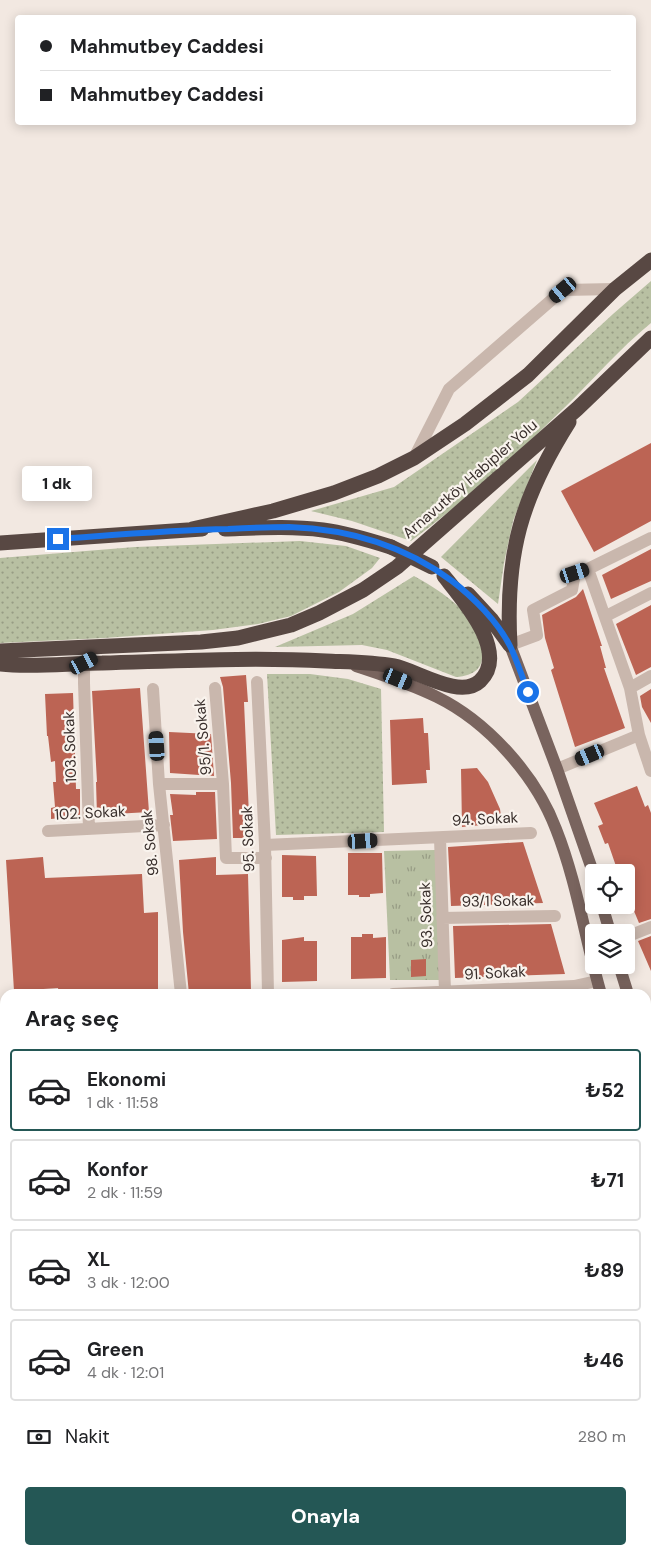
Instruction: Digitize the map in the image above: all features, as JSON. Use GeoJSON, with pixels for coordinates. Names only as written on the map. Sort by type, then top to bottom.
{"type":"FeatureCollection","features":[{"type":"Feature","properties":{"kind":"highway"},"geometry":{"type":"LineString","coordinates":[[192,530],[273,511],[334,493],[378,476],[414,458],[465,424],[528,375],[615,289],[651,260]]}},
{"type":"Feature","properties":{"kind":"highway","name":"Arnavutköy Habipler Yolu"},"geometry":{"type":"LineString","coordinates":[[0,651],[201,642],[238,638],[291,625],[319,613],[363,590],[397,567],[577,409],[651,338]]}},
{"type":"Feature","properties":{"kind":"highway"},"geometry":{"type":"LineString","coordinates":[[510,645],[509,593],[512,560],[518,532],[525,508],[537,480],[552,449],[577,409]]}},
{"type":"Feature","properties":{"kind":"highway"},"geometry":{"type":"LineString","coordinates":[[0,543],[192,530],[288,527],[324,530],[362,538],[391,547],[438,571],[464,590],[479,605],[510,645]]}},
{"type":"Feature","properties":{"kind":"highway"},"geometry":{"type":"LineString","coordinates":[[3,666],[226,659],[288,659],[395,666],[444,684],[461,688],[472,686],[480,681],[486,672],[489,662],[489,650],[483,632],[471,610],[438,571]]}},
{"type":"Feature","properties":{"kind":"highway"},"geometry":{"type":"LineString","coordinates":[[84,663],[118,646]]}},
{"type":"Feature","properties":{"kind":"main road"},"geometry":{"type":"LineString","coordinates":[[510,645],[557,769],[590,864]]}},
{"type":"Feature","properties":{"kind":"main road"},"geometry":{"type":"LineString","coordinates":[[344,662],[398,679],[438,697],[470,717],[506,751],[532,783],[546,805],[557,830],[579,902],[599,989]]}},
{"type":"Feature","properties":{"kind":"main road"},"geometry":{"type":"LineString","coordinates":[[622,974],[627,989]]}},
{"type":"Feature","properties":{"kind":"street"},"geometry":{"type":"LineString","coordinates":[[414,458],[449,389],[563,290],[615,289]]}},
{"type":"Feature","properties":{"kind":"street"},"geometry":{"type":"LineString","coordinates":[[510,645],[537,635],[533,610],[572,590],[575,573],[588,569],[651,538]]}},
{"type":"Feature","properties":{"kind":"street"},"geometry":{"type":"LineString","coordinates":[[588,569],[630,688],[639,734],[650,767]]}},
{"type":"Feature","properties":{"kind":"street"},"geometry":{"type":"LineString","coordinates":[[606,616],[651,593]]}},
{"type":"Feature","properties":{"kind":"street","name":"103. Sokak"},"geometry":{"type":"LineString","coordinates":[[84,663],[89,829]]}},
{"type":"Feature","properties":{"kind":"street"},"geometry":{"type":"LineString","coordinates":[[630,688],[651,676]]}},
{"type":"Feature","properties":{"kind":"street","name":"95. Sokak"},"geometry":{"type":"LineString","coordinates":[[257,682],[266,858],[268,989]]}},
{"type":"Feature","properties":{"kind":"street","name":"95/1. Sokak"},"geometry":{"type":"LineString","coordinates":[[215,688],[223,784],[226,858],[266,858]]}},
{"type":"Feature","properties":{"kind":"street","name":"98. Sokak"},"geometry":{"type":"LineString","coordinates":[[153,689],[180,989]]}},
{"type":"Feature","properties":{"kind":"street"},"geometry":{"type":"LineString","coordinates":[[557,769],[639,734]]}},
{"type":"Feature","properties":{"kind":"street","name":"95/1. Sokak"},"geometry":{"type":"LineString","coordinates":[[160,784],[223,784]]}},
{"type":"Feature","properties":{"kind":"street","name":"102. Sokak"},"geometry":{"type":"LineString","coordinates":[[48,831],[164,825]]}},
{"type":"Feature","properties":{"kind":"street","name":"94. Sokak"},"geometry":{"type":"LineString","coordinates":[[265,845],[532,833]]}},
{"type":"Feature","properties":{"kind":"street","name":"93. Sokak"},"geometry":{"type":"LineString","coordinates":[[440,838],[445,989]]}},
{"type":"Feature","properties":{"kind":"street","name":"93/1 Sokak"},"geometry":{"type":"LineString","coordinates":[[442,918],[555,916]]}},
{"type":"Feature","properties":{"kind":"street"},"geometry":{"type":"LineString","coordinates":[[635,933],[651,927]]}},
{"type":"Feature","properties":{"kind":"street","name":"91. Sokak"},"geometry":{"type":"LineString","coordinates":[[525,989],[574,986],[597,981]]}},
{"type":"Feature","properties":{"kind":"green space"},"geometry":{"type":"Polygon","coordinates":[[[651,281],[651,323],[628,343],[509,460],[451,510],[411,541],[352,521],[311,511],[394,487],[518,402],[651,281]]]}},
{"type":"Feature","properties":{"kind":"green space"},"geometry":{"type":"Polygon","coordinates":[[[537,460],[513,521],[498,604],[441,557],[537,460]]]}},
{"type":"Feature","properties":{"kind":"green space"},"geometry":{"type":"Polygon","coordinates":[[[300,541],[346,546],[380,558],[372,568],[339,592],[291,616],[258,624],[213,630],[0,643],[0,558],[135,547],[300,541]]]}},
{"type":"Feature","properties":{"kind":"green space"},"geometry":{"type":"Polygon","coordinates":[[[414,576],[445,596],[462,610],[466,616],[477,635],[482,652],[480,666],[475,671],[456,677],[387,650],[362,645],[275,647],[353,614],[414,576]]]}},
{"type":"Feature","properties":{"kind":"green space"},"geometry":{"type":"Polygon","coordinates":[[[267,674],[310,674],[348,679],[381,689],[384,832],[276,835],[267,674]]]}},
{"type":"Feature","properties":{"kind":"green space"},"geometry":{"type":"Polygon","coordinates":[[[435,850],[440,980],[390,980],[384,851],[435,850]]]}},
{"type":"Feature","properties":{"kind":"building"},"geometry":{"type":"Polygon","coordinates":[[[651,443],[651,521],[594,552],[561,491],[651,443]]]}},
{"type":"Feature","properties":{"kind":"building"},"geometry":{"type":"Polygon","coordinates":[[[651,549],[651,581],[611,599],[602,575],[651,549]]]}},
{"type":"Feature","properties":{"kind":"building"},"geometry":{"type":"Polygon","coordinates":[[[583,589],[602,646],[600,646],[606,668],[604,668],[625,728],[575,747],[551,670],[554,668],[545,638],[542,615],[576,597],[583,589]]]}},
{"type":"Feature","properties":{"kind":"building"},"geometry":{"type":"Polygon","coordinates":[[[651,605],[651,667],[636,675],[616,624],[651,605]]]}},
{"type":"Feature","properties":{"kind":"building"},"geometry":{"type":"Polygon","coordinates":[[[246,675],[248,702],[244,702],[250,838],[233,838],[231,783],[223,687],[220,677],[246,675]]]}},
{"type":"Feature","properties":{"kind":"building"},"geometry":{"type":"Polygon","coordinates":[[[140,688],[149,812],[97,815],[92,691],[140,688]]]}},
{"type":"Feature","properties":{"kind":"building"},"geometry":{"type":"Polygon","coordinates":[[[651,689],[651,723],[642,707],[640,696],[651,689]]]}},
{"type":"Feature","properties":{"kind":"building"},"geometry":{"type":"Polygon","coordinates":[[[73,693],[76,789],[80,789],[80,816],[51,819],[51,808],[55,807],[53,782],[56,782],[55,761],[51,762],[47,736],[45,694],[73,693]]]}},
{"type":"Feature","properties":{"kind":"building"},"geometry":{"type":"Polygon","coordinates":[[[423,718],[424,733],[428,733],[430,770],[426,770],[427,783],[392,785],[390,720],[423,718]]]}},
{"type":"Feature","properties":{"kind":"building"},"geometry":{"type":"Polygon","coordinates":[[[169,732],[211,734],[214,776],[170,773],[169,732]]]}},
{"type":"Feature","properties":{"kind":"building"},"geometry":{"type":"Polygon","coordinates":[[[477,768],[488,782],[500,809],[502,823],[462,827],[461,769],[477,768]]]}},
{"type":"Feature","properties":{"kind":"building"},"geometry":{"type":"Polygon","coordinates":[[[637,786],[645,807],[648,805],[651,813],[651,919],[639,923],[635,913],[635,864],[615,864],[608,843],[605,844],[598,826],[603,824],[594,803],[637,786]]]}},
{"type":"Feature","properties":{"kind":"building"},"geometry":{"type":"Polygon","coordinates":[[[196,792],[215,792],[217,839],[173,841],[170,815],[173,815],[170,794],[196,795],[196,792]]]}},
{"type":"Feature","properties":{"kind":"building"},"geometry":{"type":"Polygon","coordinates":[[[523,842],[543,903],[451,906],[448,847],[523,842]]]}},
{"type":"Feature","properties":{"kind":"building"},"geometry":{"type":"Polygon","coordinates":[[[348,853],[382,853],[383,893],[370,894],[370,897],[348,895],[348,853]]]}},
{"type":"Feature","properties":{"kind":"building"},"geometry":{"type":"Polygon","coordinates":[[[282,855],[316,856],[317,896],[304,896],[304,900],[282,897],[282,855]]]}},
{"type":"Feature","properties":{"kind":"building"},"geometry":{"type":"Polygon","coordinates":[[[43,857],[45,878],[142,874],[144,913],[158,912],[158,989],[14,989],[6,860],[43,857]]]}},
{"type":"Feature","properties":{"kind":"building"},"geometry":{"type":"Polygon","coordinates":[[[216,857],[216,875],[248,874],[251,989],[189,989],[179,860],[216,857]]]}},
{"type":"Feature","properties":{"kind":"building"},"geometry":{"type":"Polygon","coordinates":[[[551,924],[565,974],[455,978],[453,926],[551,924]]]}},
{"type":"Feature","properties":{"kind":"building"},"geometry":{"type":"Polygon","coordinates":[[[362,934],[373,934],[373,938],[386,937],[386,978],[351,979],[351,937],[362,937],[362,934]]]}},
{"type":"Feature","properties":{"kind":"building"},"geometry":{"type":"Polygon","coordinates":[[[651,936],[651,971],[638,941],[651,936]]]}},
{"type":"Feature","properties":{"kind":"building"},"geometry":{"type":"Polygon","coordinates":[[[304,937],[304,941],[317,941],[317,981],[282,982],[282,940],[304,937]]]}},
{"type":"Feature","properties":{"kind":"building"},"geometry":{"type":"Polygon","coordinates":[[[426,959],[426,976],[411,977],[411,960],[426,959]]]}},
{"type":"Feature","properties":{"kind":"route"},"geometry":{"type":"LineString","coordinates":[[58,539],[192,530],[288,527],[324,530],[362,538],[391,547],[432,567],[464,590],[479,605],[510,645],[528,692]]}}]}
